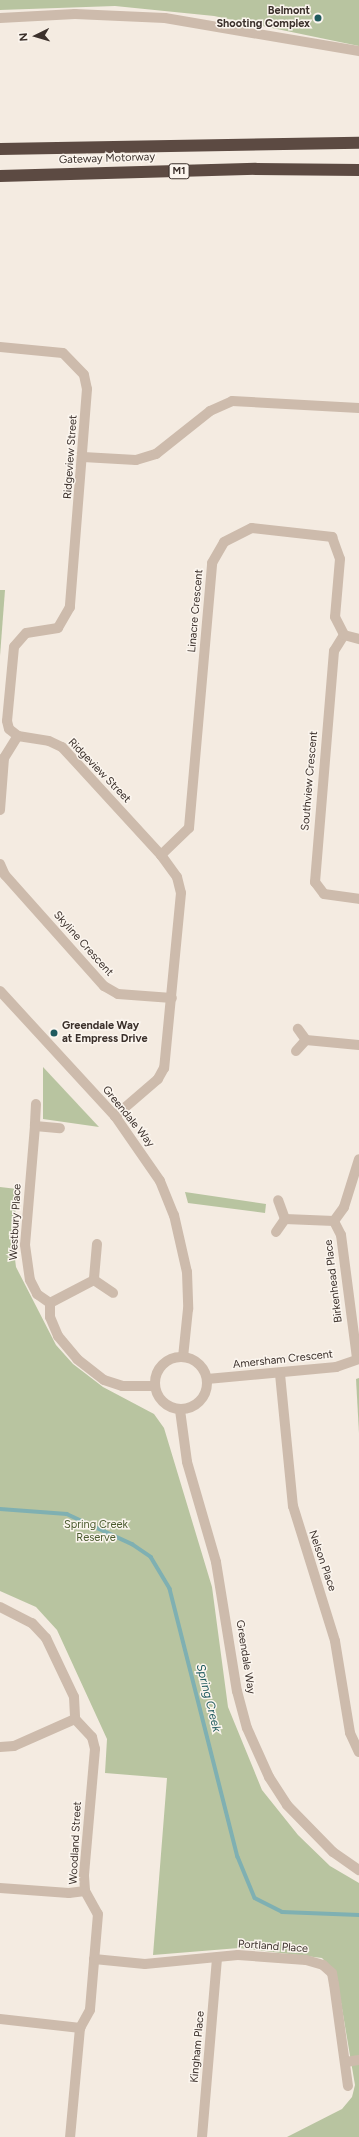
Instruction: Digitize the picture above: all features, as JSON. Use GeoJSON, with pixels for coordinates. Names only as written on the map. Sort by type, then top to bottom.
{"type":"FeatureCollection","features":[{"type":"Feature","properties":{"kind":"highway","name":"Gateway Motorway"},"geometry":{"type":"LineString","coordinates":[[0,149],[359,143]]}},
{"type":"Feature","properties":{"kind":"highway","name":"Gateway Motorway"},"geometry":{"type":"LineString","coordinates":[[0,176],[256,169],[359,170]]}},
{"type":"Feature","properties":{"kind":"street"},"geometry":{"type":"LineString","coordinates":[[0,18],[75,14],[165,18],[359,51]]}},
{"type":"Feature","properties":{"kind":"street","name":"Ridgeview Street"},"geometry":{"type":"LineString","coordinates":[[0,348],[49,350],[63,353],[76,363],[84,375],[88,389],[68,616],[58,628],[26,633],[14,647],[7,721],[9,729],[18,736],[49,741],[62,747],[161,855],[177,877],[181,893],[164,1068],[158,1079],[115,1116]]}},
{"type":"Feature","properties":{"kind":"street"},"geometry":{"type":"LineString","coordinates":[[83,457],[136,460],[156,454],[210,411],[232,401],[359,408]]}},
{"type":"Feature","properties":{"kind":"street","name":"Linacre Crescent"},"geometry":{"type":"LineString","coordinates":[[161,855],[189,828],[212,564],[224,542],[252,528],[332,538],[340,559],[335,617],[344,635]]}},
{"type":"Feature","properties":{"kind":"street"},"geometry":{"type":"LineString","coordinates":[[344,635],[359,639]]}},
{"type":"Feature","properties":{"kind":"street","name":"Southview Crescent"},"geometry":{"type":"LineString","coordinates":[[344,635],[334,651],[315,882],[324,894],[359,899]]}},
{"type":"Feature","properties":{"kind":"street"},"geometry":{"type":"LineString","coordinates":[[0,810],[4,758],[18,736]]}},
{"type":"Feature","properties":{"kind":"street","name":"Skyline Crescent"},"geometry":{"type":"LineString","coordinates":[[0,864],[5,875],[104,986],[118,994],[172,998]]}},
{"type":"Feature","properties":{"kind":"street","name":"Greendale Way"},"geometry":{"type":"LineString","coordinates":[[0,991],[115,1116],[154,1170],[179,1233],[188,1295],[183,1357]]}},
{"type":"Feature","properties":{"kind":"street"},"geometry":{"type":"LineString","coordinates":[[298,1029],[306,1040],[359,1045]]}},
{"type":"Feature","properties":{"kind":"street"},"geometry":{"type":"LineString","coordinates":[[296,1051],[306,1040]]}},
{"type":"Feature","properties":{"kind":"street","name":"Westbury Place"},"geometry":{"type":"LineString","coordinates":[[36,1104],[26,1265],[37,1294],[50,1303]]}},
{"type":"Feature","properties":{"kind":"street"},"geometry":{"type":"LineString","coordinates":[[35,1126],[60,1128]]}},
{"type":"Feature","properties":{"kind":"street"},"geometry":{"type":"LineString","coordinates":[[285,1219],[334,1221],[344,1207],[359,1160]]}},
{"type":"Feature","properties":{"kind":"street"},"geometry":{"type":"LineString","coordinates":[[278,1200],[285,1219]]}},
{"type":"Feature","properties":{"kind":"street"},"geometry":{"type":"LineString","coordinates":[[276,1232],[285,1219]]}},
{"type":"Feature","properties":{"kind":"street","name":"Birkenhead Place"},"geometry":{"type":"LineString","coordinates":[[334,1221],[341,1235],[358,1358]]}},
{"type":"Feature","properties":{"kind":"street"},"geometry":{"type":"LineString","coordinates":[[94,1280],[97,1244]]}},
{"type":"Feature","properties":{"kind":"street"},"geometry":{"type":"LineString","coordinates":[[94,1280],[50,1303],[50,1317],[58,1336],[77,1359],[110,1382],[122,1386],[155,1386]]}},
{"type":"Feature","properties":{"kind":"street"},"geometry":{"type":"LineString","coordinates":[[94,1280],[113,1293]]}},
{"type":"Feature","properties":{"kind":"street"},"geometry":{"type":"LineString","coordinates":[[183,1357],[199,1364],[207,1379],[201,1401],[180,1410],[160,1400],[155,1386],[160,1368],[170,1360],[183,1357]]}},
{"type":"Feature","properties":{"kind":"street","name":"Amersham Crescent"},"geometry":{"type":"LineString","coordinates":[[207,1379],[280,1374],[336,1368],[358,1358]]}},
{"type":"Feature","properties":{"kind":"street","name":"Nelson Place"},"geometry":{"type":"LineString","coordinates":[[280,1374],[293,1506],[335,1641],[350,1732],[359,1752]]}},
{"type":"Feature","properties":{"kind":"street","name":"Greendale Way"},"geometry":{"type":"LineString","coordinates":[[180,1410],[191,1481],[216,1562],[237,1691],[247,1728],[269,1777],[287,1805],[333,1852],[359,1870]]}},
{"type":"Feature","properties":{"kind":"street"},"geometry":{"type":"LineString","coordinates":[[0,1607],[32,1623],[46,1638],[74,1697],[76,1719],[14,1746],[0,1748]]}},
{"type":"Feature","properties":{"kind":"street","name":"Woodland Street"},"geometry":{"type":"LineString","coordinates":[[70,2137],[80,2028],[90,2010],[98,1914],[84,1891],[94,1749],[92,1737],[76,1719]]}},
{"type":"Feature","properties":{"kind":"street"},"geometry":{"type":"LineString","coordinates":[[0,1888],[69,1893],[84,1891]]}},
{"type":"Feature","properties":{"kind":"street","name":"Portland Place"},"geometry":{"type":"LineString","coordinates":[[94,1959],[145,1964],[251,1955],[323,1965],[332,1973],[346,2062],[348,2086]]}},
{"type":"Feature","properties":{"kind":"street","name":"Kingham Place"},"geometry":{"type":"LineString","coordinates":[[202,2137],[217,1958]]}},
{"type":"Feature","properties":{"kind":"street"},"geometry":{"type":"LineString","coordinates":[[0,2019],[80,2028]]}},
{"type":"Feature","properties":{"kind":"street"},"geometry":{"type":"LineString","coordinates":[[346,2062],[359,2060]]}},
{"type":"Feature","properties":{"kind":"green space"},"geometry":{"type":"Polygon","coordinates":[[[0,0],[359,0],[359,46],[214,16],[115,6],[0,10],[0,0]]]}},
{"type":"Feature","properties":{"kind":"green space"},"geometry":{"type":"Polygon","coordinates":[[[0,590],[5,590],[0,656],[0,590]]]}},
{"type":"Feature","properties":{"kind":"green space"},"geometry":{"type":"Polygon","coordinates":[[[43,1067],[99,1127],[43,1119],[43,1067]]]}},
{"type":"Feature","properties":{"kind":"green space","name":"Spring Creek Reserve"},"geometry":{"type":"Polygon","coordinates":[[[0,1187],[17,1189],[13,1243],[16,1267],[56,1345],[73,1364],[103,1387],[154,1414],[164,1428],[212,1587],[228,1707],[262,1790],[298,1835],[330,1866],[359,1883],[359,2137],[287,2137],[342,2109],[352,2097],[355,2085],[336,1973],[322,1958],[239,1948],[153,1955],[167,1778],[105,1773],[107,1739],[57,1630],[36,1607],[0,1591],[0,1187]]]}},
{"type":"Feature","properties":{"kind":"green space"},"geometry":{"type":"Polygon","coordinates":[[[185,1192],[266,1204],[265,1213],[188,1203],[185,1192]]]}},
{"type":"Feature","properties":{"kind":"green space"},"geometry":{"type":"Polygon","coordinates":[[[359,1378],[359,1433],[356,1379],[359,1378]]]}},
{"type":"Feature","properties":{"kind":"waterway","name":"Spring Creek"},"geometry":{"type":"LineString","coordinates":[[0,1509],[67,1514],[132,1544],[151,1557],[170,1589],[238,1857],[255,1898],[282,1912],[359,1915]]}},
{"type":"Feature","properties":{"kind":"place","name":"Belmont Shooting Complex"},"geometry":{"type":"Point","coordinates":[318,18]}},
{"type":"Feature","properties":{"kind":"place","name":"Greendale Way at Empress Drive"},"geometry":{"type":"Point","coordinates":[54,1033]}}]}
